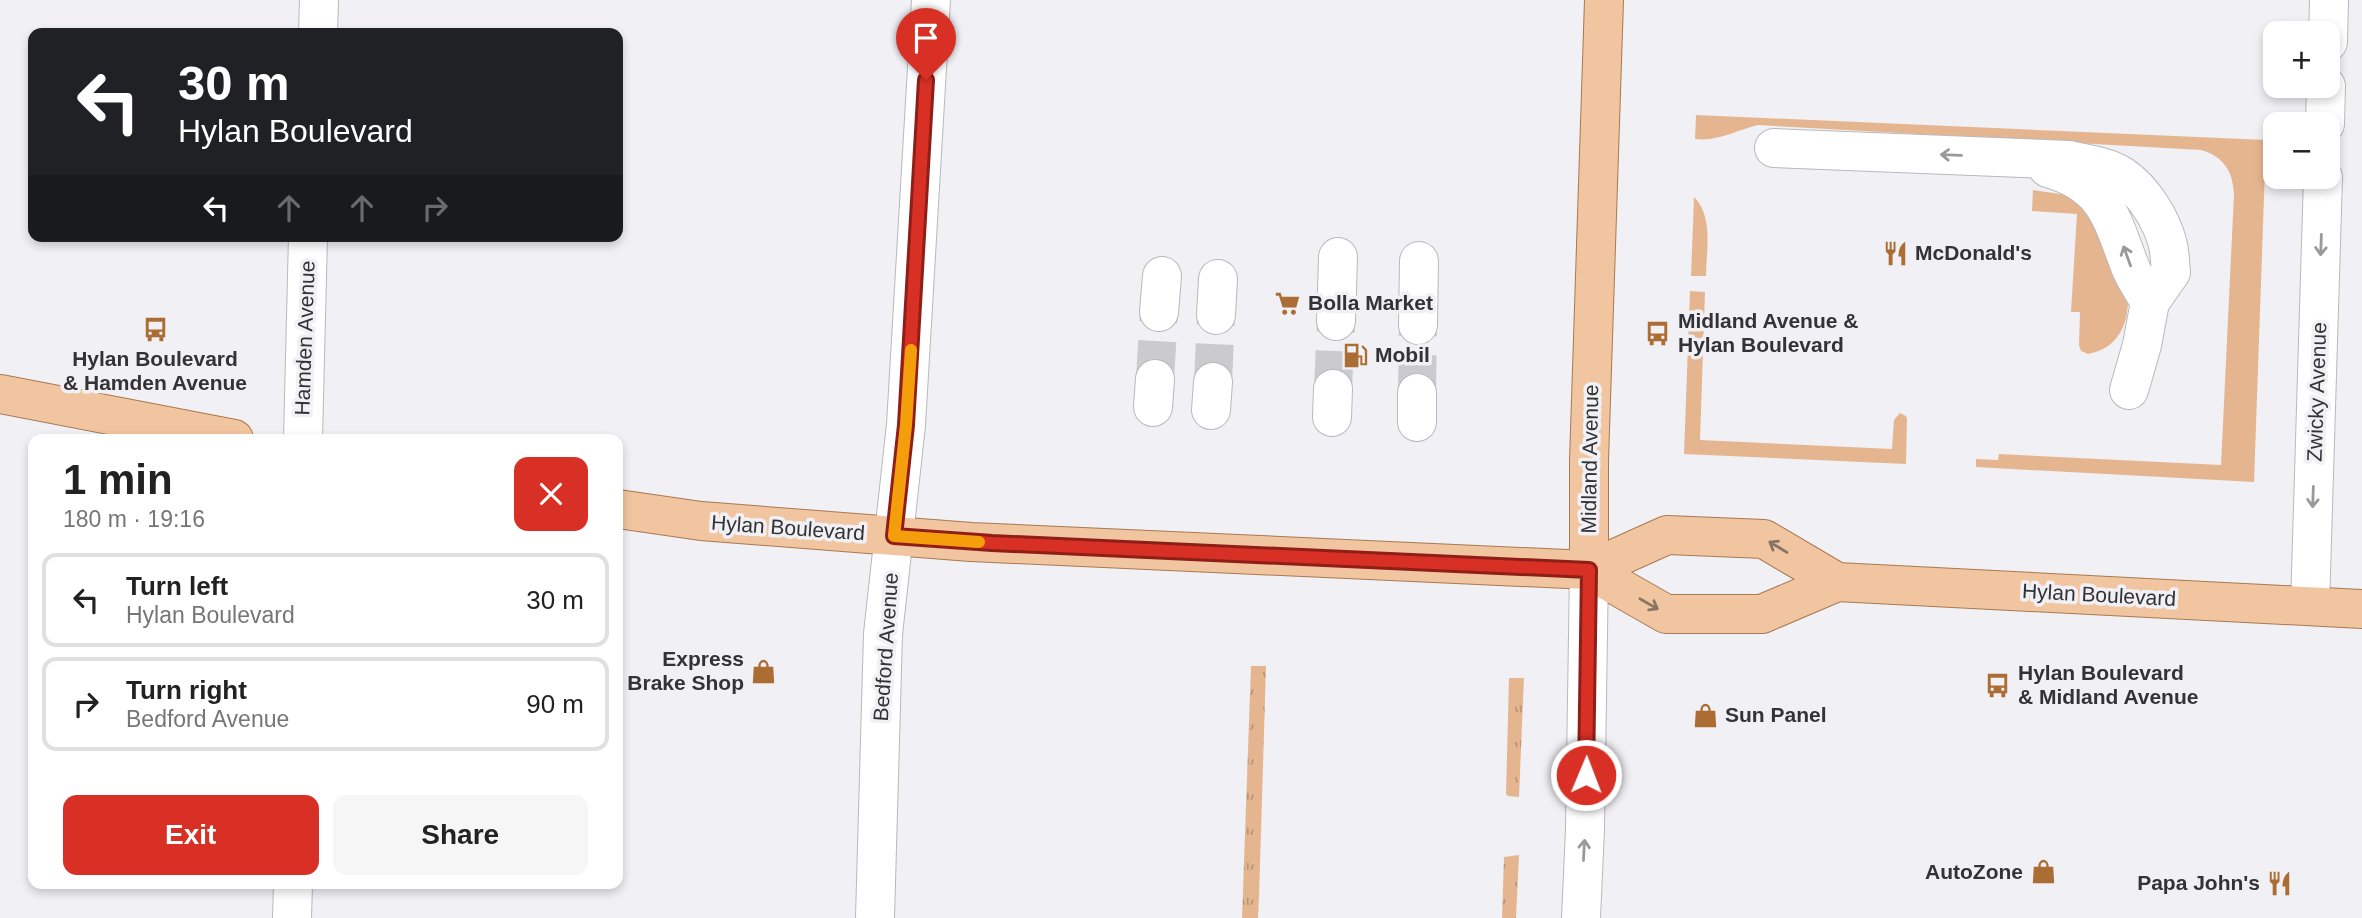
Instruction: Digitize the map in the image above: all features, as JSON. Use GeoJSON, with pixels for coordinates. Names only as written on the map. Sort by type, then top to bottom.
{"type":"FeatureCollection","features":[{"type":"Feature","properties":{"kind":"main road","name":"Midland Avenue"},"geometry":{"type":"LineString","coordinates":[[1589,570],[1590,408],[1604,0]]}},
{"type":"Feature","properties":{"kind":"main road"},"geometry":{"type":"LineString","coordinates":[[0,394],[208,434]]}},
{"type":"Feature","properties":{"kind":"main road","name":"Hylan Boulevard"},"geometry":{"type":"LineString","coordinates":[[623,510],[701,521],[996,543],[1589,570],[1667,536],[1764,539],[1837,582]]}},
{"type":"Feature","properties":{"kind":"main road","name":"Hylan Boulevard"},"geometry":{"type":"LineString","coordinates":[[1589,570],[1666,614],[1762,614],[1837,582],[2362,609]]}},
{"type":"Feature","properties":{"kind":"street"},"geometry":{"type":"LineString","coordinates":[[318,28],[319,0]]}},
{"type":"Feature","properties":{"kind":"street","name":"Bedford Avenue"},"geometry":{"type":"LineString","coordinates":[[875,918],[883,634],[906,425],[930,0]]}},
{"type":"Feature","properties":{"kind":"street"},"geometry":{"type":"LineString","coordinates":[[2328,21],[2329,0]]}},
{"type":"Feature","properties":{"kind":"street"},"geometry":{"type":"LineString","coordinates":[[1774,148],[2011,158],[2055,170],[2088,186],[2106,208],[2118,231],[2132,271],[2150,302],[2142,345],[2129,390]]}},
{"type":"Feature","properties":{"kind":"street","name":"Zwicky Avenue"},"geometry":{"type":"LineString","coordinates":[[2310,606],[2323,189]]}},
{"type":"Feature","properties":{"kind":"street","name":"Hamden Avenue"},"geometry":{"type":"LineString","coordinates":[[303,434],[308,242]]}},
{"type":"Feature","properties":{"kind":"street"},"geometry":{"type":"LineString","coordinates":[[1336,321],[1338,257]]}},
{"type":"Feature","properties":{"kind":"street"},"geometry":{"type":"LineString","coordinates":[[1418,325],[1419,261]]}},
{"type":"Feature","properties":{"kind":"street","name":"Midland Avenue"},"geometry":{"type":"LineString","coordinates":[[1581,918],[1586,815],[1589,570]]}},
{"type":"Feature","properties":{"kind":"street"},"geometry":{"type":"LineString","coordinates":[[292,918],[293,889]]}},
{"type":"Feature","properties":{"kind":"green space"},"geometry":{"type":"Polygon","coordinates":[[[1696,115],[2263,140],[2264,189],[2254,482],[1976,467],[1976,459],[1998,460],[1999,454],[2221,465],[2234,194],[2229,172],[2215,156],[2201,150],[1758,125],[1719,137],[1695,139],[1696,115]]]}},
{"type":"Feature","properties":{"kind":"green space"},"geometry":{"type":"Polygon","coordinates":[[[2033,190],[2080,197],[2128,300],[2123,328],[2113,342],[2098,351],[2088,354],[2081,351],[2080,312],[2071,312],[2077,214],[2032,211],[2033,190]]]}},
{"type":"Feature","properties":{"kind":"green space"},"geometry":{"type":"Polygon","coordinates":[[[1694,197],[1707,224],[1706,276],[1691,276],[1694,197]]]}},
{"type":"Feature","properties":{"kind":"green space"},"geometry":{"type":"Polygon","coordinates":[[[1690,291],[1705,292],[1700,440],[1892,449],[1894,420],[1900,413],[1907,419],[1906,464],[1684,454],[1690,291]]]}},
{"type":"Feature","properties":{"kind":"green space"},"geometry":{"type":"Polygon","coordinates":[[[1251,666],[1266,666],[1259,898],[1258,918],[1242,918],[1251,666]]]}},
{"type":"Feature","properties":{"kind":"green space"},"geometry":{"type":"Polygon","coordinates":[[[1509,678],[1524,678],[1519,797],[1506,794],[1509,678]]]}},
{"type":"Feature","properties":{"kind":"green space"},"geometry":{"type":"Polygon","coordinates":[[[1519,855],[1516,918],[1502,918],[1504,857],[1519,855]]]}},
{"type":"Feature","properties":{"kind":"tunnel"},"geometry":{"type":"LineString","coordinates":[[1155,379],[1159,312]]}},
{"type":"Feature","properties":{"kind":"tunnel"},"geometry":{"type":"LineString","coordinates":[[1213,382],[1216,315]]}},
{"type":"Feature","properties":{"kind":"tunnel"},"geometry":{"type":"LineString","coordinates":[[1333,389],[1336,321]]}},
{"type":"Feature","properties":{"kind":"tunnel"},"geometry":{"type":"LineString","coordinates":[[1417,393],[1418,325]]}},
{"type":"Feature","properties":{"kind":"slow traffic"},"geometry":{"type":"LineString","coordinates":[[911,350],[894,536],[979,542]]}},
{"type":"Feature","properties":{"kind":"place","name":"McDonald's"},"geometry":{"type":"Point","coordinates":[1895,253]}},
{"type":"Feature","properties":{"kind":"place","name":"Bolla Market"},"geometry":{"type":"Point","coordinates":[1288,303]}},
{"type":"Feature","properties":{"kind":"place","name":"Hylan Boulevard & Hamden Avenue"},"geometry":{"type":"Point","coordinates":[155,330]}},
{"type":"Feature","properties":{"kind":"place","name":"Midland Avenue & Hylan Boulevard"},"geometry":{"type":"Point","coordinates":[1658,333]}},
{"type":"Feature","properties":{"kind":"place","name":"Mobil"},"geometry":{"type":"Point","coordinates":[1355,355]}},
{"type":"Feature","properties":{"kind":"place","name":"Express Brake Shop"},"geometry":{"type":"Point","coordinates":[764,671]}},
{"type":"Feature","properties":{"kind":"place","name":"Hylan Boulevard & Midland Avenue"},"geometry":{"type":"Point","coordinates":[1998,685]}},
{"type":"Feature","properties":{"kind":"place","name":"Sun Panel"},"geometry":{"type":"Point","coordinates":[1705,715]}},
{"type":"Feature","properties":{"kind":"place","name":"AutoZone"},"geometry":{"type":"Point","coordinates":[2043,872]}},
{"type":"Feature","properties":{"kind":"place","name":"Papa John's"},"geometry":{"type":"Point","coordinates":[2280,883]}},
{"type":"Feature","properties":{"kind":"route"},"geometry":{"type":"LineString","coordinates":[[926,80],[906,425],[894,536],[992,543],[1589,570],[1586,775]]}}]}
